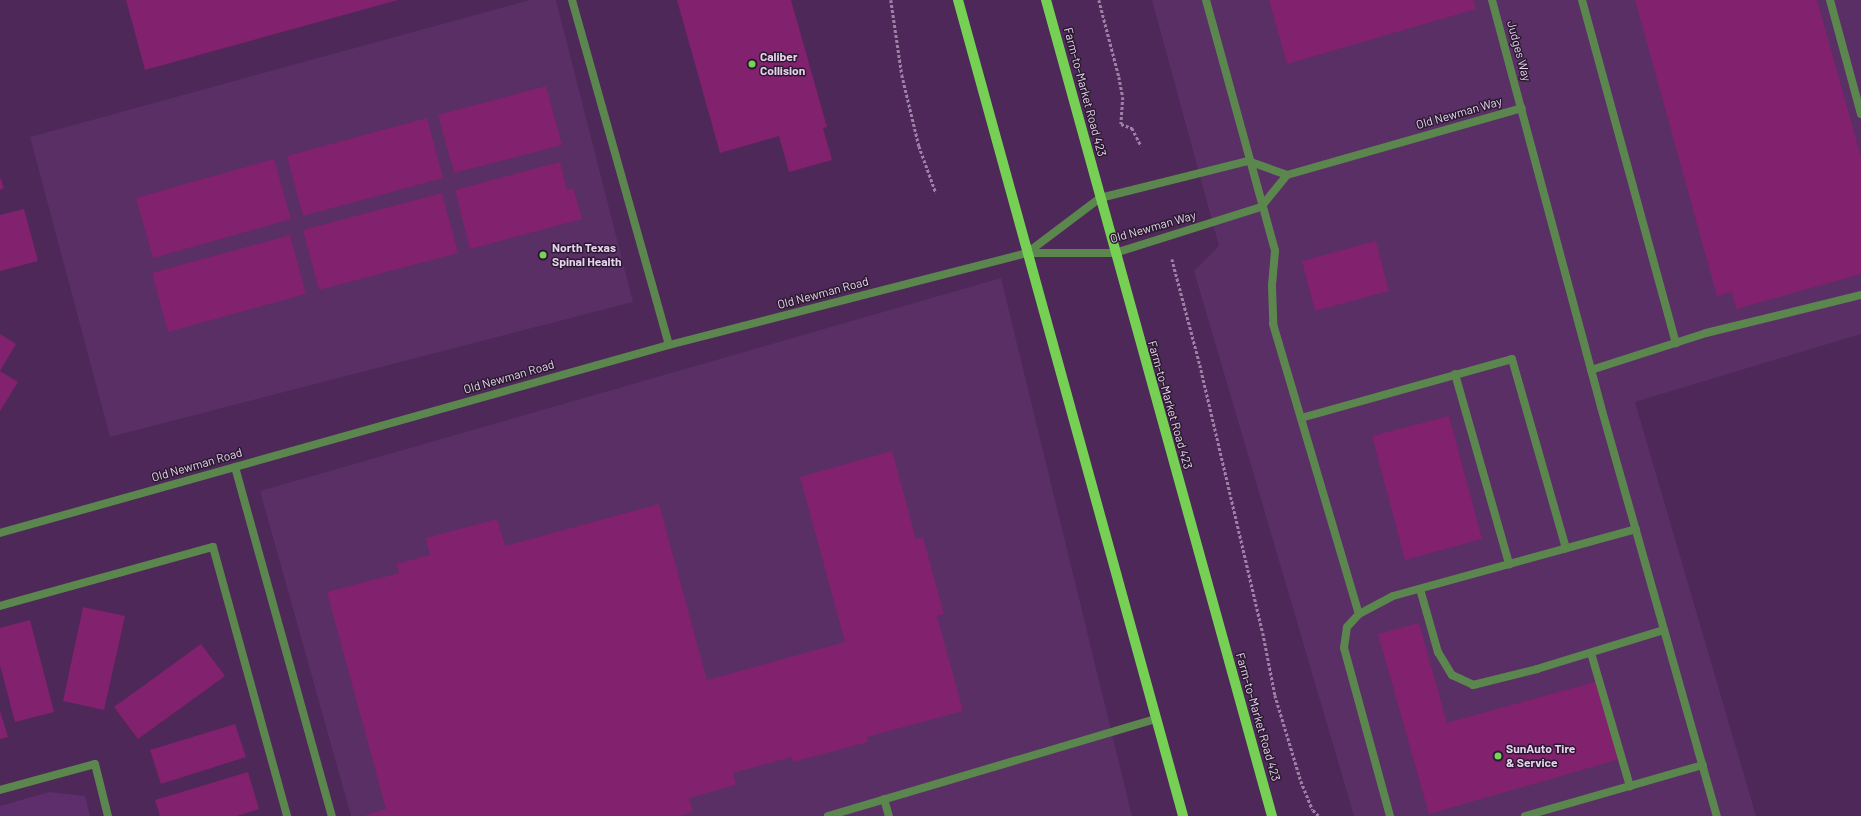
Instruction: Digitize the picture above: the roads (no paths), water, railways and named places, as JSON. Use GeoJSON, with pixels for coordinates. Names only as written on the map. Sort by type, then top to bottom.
{"type":"FeatureCollection","features":[{"type":"Feature","properties":{"kind":"main road"},"geometry":{"type":"LineString","coordinates":[[958,0],[1183,816]]}},
{"type":"Feature","properties":{"kind":"main road","name":"Farm-to-Market Road 423"},"geometry":{"type":"LineString","coordinates":[[1046,0],[1272,816]]}},
{"type":"Feature","properties":{"kind":"street"},"geometry":{"type":"LineString","coordinates":[[572,0],[669,345]]}},
{"type":"Feature","properties":{"kind":"street"},"geometry":{"type":"LineString","coordinates":[[1206,0],[1248,161],[1275,251],[1272,286],[1273,324],[1359,614]]}},
{"type":"Feature","properties":{"kind":"street","name":"Judges Way"},"geometry":{"type":"LineString","coordinates":[[1492,0],[1591,370],[1717,816]]}},
{"type":"Feature","properties":{"kind":"street"},"geometry":{"type":"LineString","coordinates":[[1582,0],[1676,343]]}},
{"type":"Feature","properties":{"kind":"street"},"geometry":{"type":"LineString","coordinates":[[1830,0],[1861,114]]}},
{"type":"Feature","properties":{"kind":"street","name":"Old Newman Way"},"geometry":{"type":"LineString","coordinates":[[1287,174],[1522,108]]}},
{"type":"Feature","properties":{"kind":"street"},"geometry":{"type":"LineString","coordinates":[[1027,253],[1100,198],[1248,161],[1287,174],[1261,207]]}},
{"type":"Feature","properties":{"kind":"street","name":"Old Newman Way"},"geometry":{"type":"LineString","coordinates":[[1027,253],[1115,253],[1261,207]]}},
{"type":"Feature","properties":{"kind":"street","name":"Old Newman Road"},"geometry":{"type":"LineString","coordinates":[[0,533],[669,345],[1027,253]]}},
{"type":"Feature","properties":{"kind":"street"},"geometry":{"type":"LineString","coordinates":[[1591,370],[1706,333],[1861,295]]}},
{"type":"Feature","properties":{"kind":"street"},"geometry":{"type":"LineString","coordinates":[[1301,418],[1512,358],[1566,548]]}},
{"type":"Feature","properties":{"kind":"street"},"geometry":{"type":"LineString","coordinates":[[1455,374],[1509,564]]}},
{"type":"Feature","properties":{"kind":"street"},"geometry":{"type":"LineString","coordinates":[[235,467],[332,816]]}},
{"type":"Feature","properties":{"kind":"street"},"geometry":{"type":"LineString","coordinates":[[1390,816],[1344,648],[1347,627],[1359,614],[1393,596],[1636,529]]}},
{"type":"Feature","properties":{"kind":"street"},"geometry":{"type":"LineString","coordinates":[[0,606],[213,547],[287,816]]}},
{"type":"Feature","properties":{"kind":"street"},"geometry":{"type":"LineString","coordinates":[[1420,589],[1438,652],[1452,675],[1473,684],[1537,669],[1664,630]]}},
{"type":"Feature","properties":{"kind":"street"},"geometry":{"type":"LineString","coordinates":[[1591,653],[1630,786]]}},
{"type":"Feature","properties":{"kind":"street"},"geometry":{"type":"LineString","coordinates":[[828,816],[1156,719]]}},
{"type":"Feature","properties":{"kind":"street"},"geometry":{"type":"LineString","coordinates":[[0,790],[94,764],[108,816]]}},
{"type":"Feature","properties":{"kind":"street"},"geometry":{"type":"LineString","coordinates":[[1525,816],[1703,765]]}},
{"type":"Feature","properties":{"kind":"street"},"geometry":{"type":"LineString","coordinates":[[884,799],[889,816]]}},
{"type":"Feature","properties":{"kind":"place","name":"Caliber Collision"},"geometry":{"type":"Point","coordinates":[752,64]}},
{"type":"Feature","properties":{"kind":"place","name":"North Texas Spinal Health"},"geometry":{"type":"Point","coordinates":[543,255]}},
{"type":"Feature","properties":{"kind":"place","name":"SunAuto Tire & Service"},"geometry":{"type":"Point","coordinates":[1498,756]}}]}
